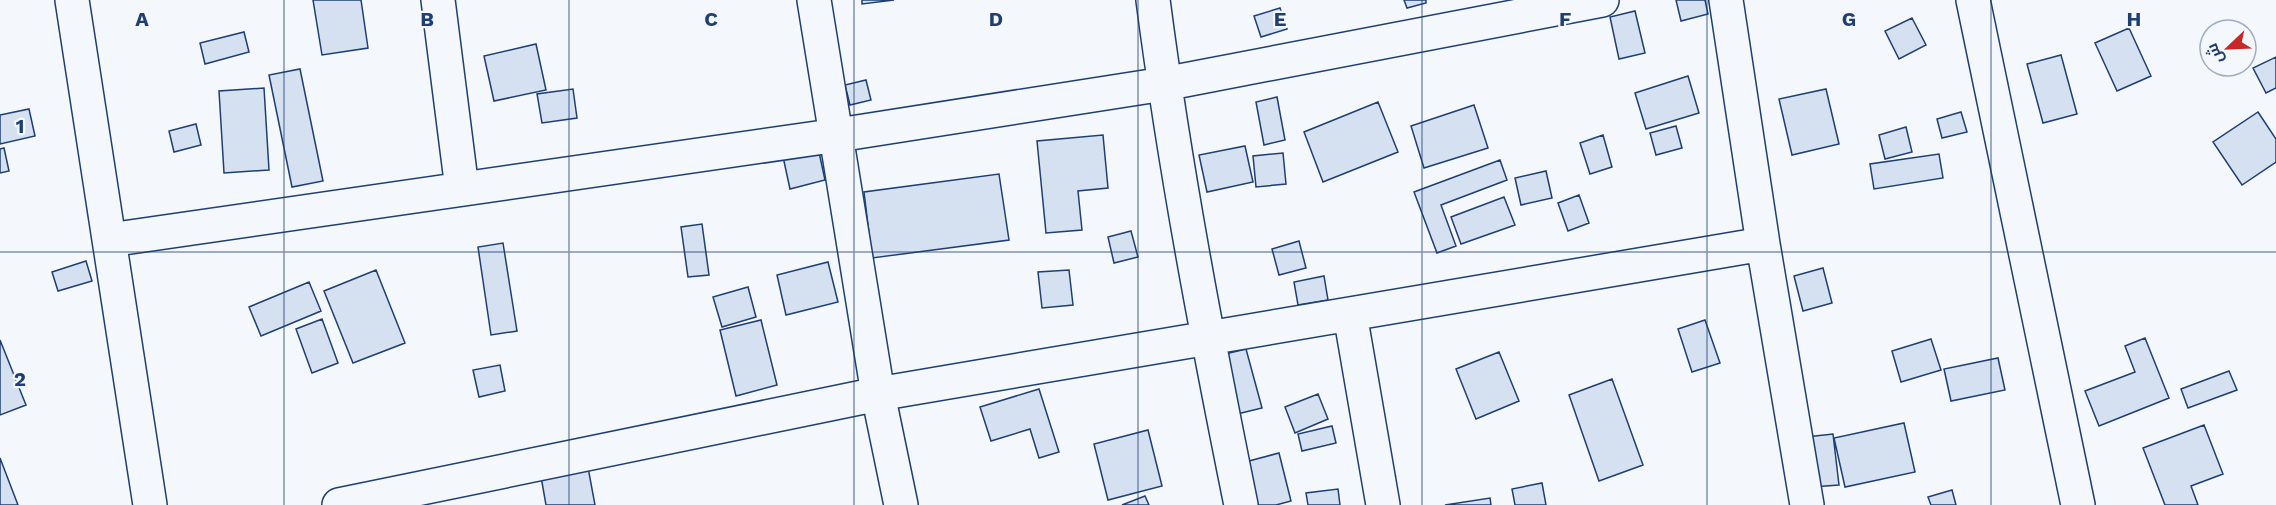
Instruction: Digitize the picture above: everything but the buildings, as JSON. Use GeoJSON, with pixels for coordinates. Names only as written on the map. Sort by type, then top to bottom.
{"type":"FeatureCollection","features":[{"type":"Feature","properties":{"kind":"street"},"geometry":{"type":"LineString","coordinates":[[72,0],[150,505]]}},
{"type":"Feature","properties":{"kind":"street"},"geometry":{"type":"LineString","coordinates":[[438,0],[462,189]]}},
{"type":"Feature","properties":{"kind":"street"},"geometry":{"type":"LineString","coordinates":[[814,0],[878,394],[901,505]]}},
{"type":"Feature","properties":{"kind":"street"},"geometry":{"type":"LineString","coordinates":[[1153,0],[1164,84],[1207,339],[1241,505]]}},
{"type":"Feature","properties":{"kind":"street"},"geometry":{"type":"LineString","coordinates":[[109,240],[837,135],[1164,84],[1602,0]]}},
{"type":"Feature","properties":{"kind":"street"},"geometry":{"type":"LineString","coordinates":[[1726,0],[1763,244],[1807,505]]}},
{"type":"Feature","properties":{"kind":"street"},"geometry":{"type":"LineString","coordinates":[[1977,2],[2078,505]]}},
{"type":"Feature","properties":{"kind":"street"},"geometry":{"type":"LineString","coordinates":[[339,505],[878,394],[1763,244]]}},
{"type":"Feature","properties":{"kind":"street"},"geometry":{"type":"LineString","coordinates":[[1350,314],[1383,505]]}}]}
